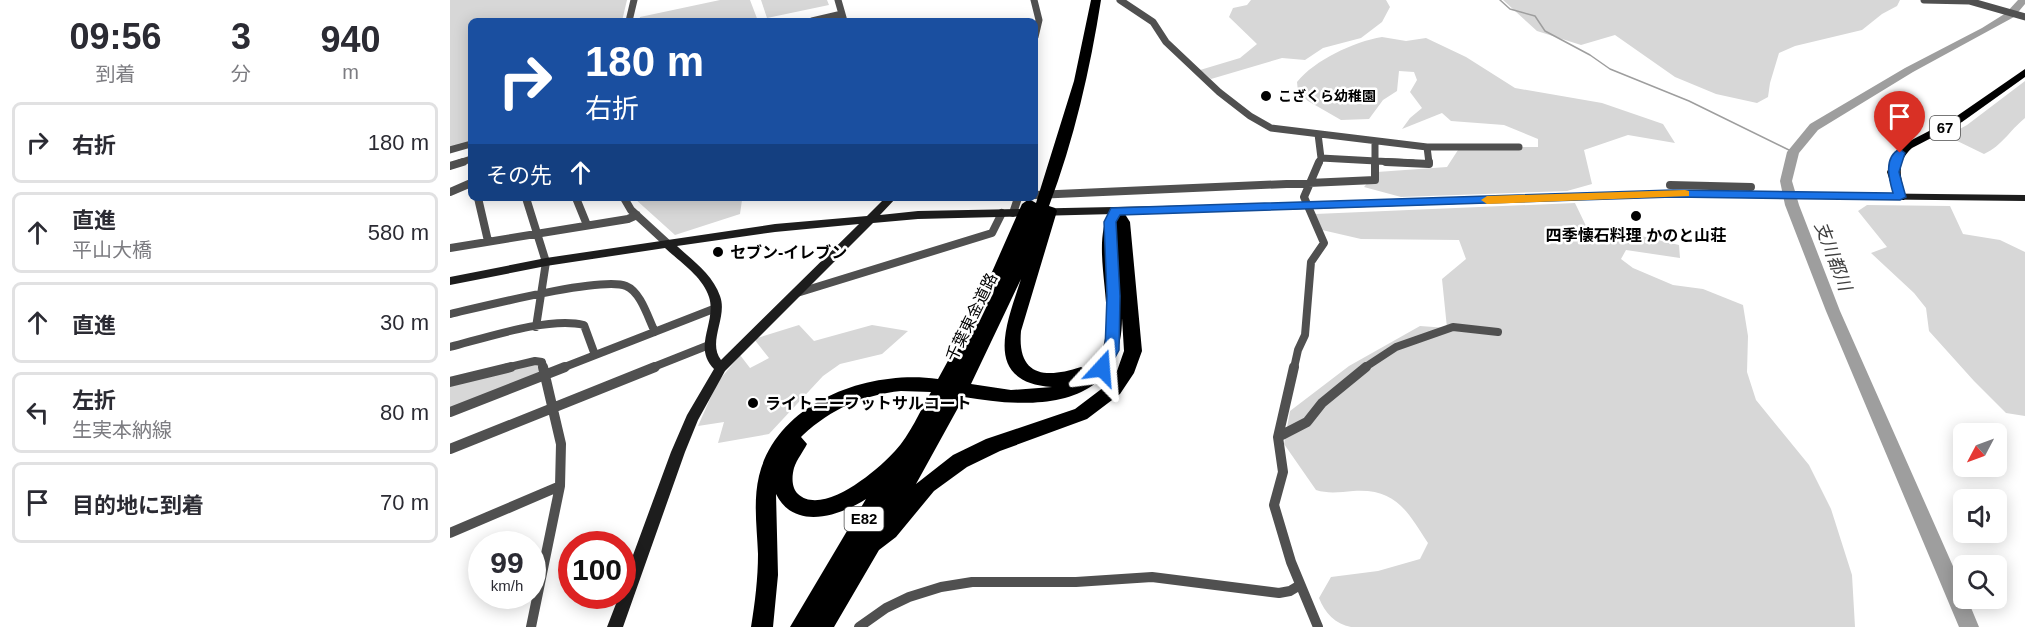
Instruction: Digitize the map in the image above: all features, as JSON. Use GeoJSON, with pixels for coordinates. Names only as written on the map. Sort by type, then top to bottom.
{"type":"FeatureCollection","features":[{"type":"Feature","properties":{"kind":"highway","name":"千葉東金道路"},"geometry":{"type":"LineString","coordinates":[[1041,192],[1087,0]]}},
{"type":"Feature","properties":{"kind":"highway"},"geometry":{"type":"LineString","coordinates":[[1041,192],[1067,141],[1066,133],[1083,71],[1096,0]]}},
{"type":"Feature","properties":{"kind":"highway","name":"千葉東金道路"},"geometry":{"type":"LineString","coordinates":[[824,624],[872,543],[958,375],[997,317],[1024,218],[1035,201]]}},
{"type":"Feature","properties":{"kind":"highway"},"geometry":{"type":"LineString","coordinates":[[1035,201],[1024,218],[1010,341],[1014,361],[1028,375],[1039,380],[1059,381],[1079,375],[1089,369],[1110,343]]}},
{"type":"Feature","properties":{"kind":"highway"},"geometry":{"type":"LineString","coordinates":[[762,627],[768,568],[769,479],[772,464],[789,439],[811,417],[849,394],[866,389],[897,384],[929,385],[1007,398],[1049,395],[1072,388],[1093,376],[1112,350],[1110,343],[1113,296],[1110,222],[1116,211],[1123,222],[1132,351],[1125,373],[1114,388],[1096,404],[1065,421],[993,445],[960,461],[927,485],[889,531],[872,543]]}},
{"type":"Feature","properties":{"kind":"highway"},"geometry":{"type":"LineString","coordinates":[[903,456],[861,492],[838,505],[815,509],[802,507],[794,503],[784,490],[784,472],[796,446],[809,429],[846,406],[873,396],[902,394],[995,406],[1029,407],[1058,403],[1083,392],[1103,378],[1118,362],[1132,338]]}},
{"type":"Feature","properties":{"kind":"highway","name":"千葉東金道路"},"geometry":{"type":"LineString","coordinates":[[801,627],[903,456],[937,413]]}},
{"type":"Feature","properties":{"kind":"main road","name":"67"},"geometry":{"type":"LineString","coordinates":[[1900,197],[1893,172],[1900,153],[1908,146],[1958,120],[2025,72]]}},
{"type":"Feature","properties":{"kind":"street"},"geometry":{"type":"LineString","coordinates":[[630,18],[634,0]]}},
{"type":"Feature","properties":{"kind":"street"},"geometry":{"type":"LineString","coordinates":[[838,0],[843,18]]}},
{"type":"Feature","properties":{"kind":"street"},"geometry":{"type":"LineString","coordinates":[[1034,0],[1038,24]]}},
{"type":"Feature","properties":{"kind":"street"},"geometry":{"type":"LineString","coordinates":[[1120,0],[1153,22],[1166,42],[1183,61],[1250,116],[1271,128],[1427,147],[1519,147]]}},
{"type":"Feature","properties":{"kind":"street"},"geometry":{"type":"LineString","coordinates":[[1924,0],[1962,0],[2025,17]]}},
{"type":"Feature","properties":{"kind":"street"},"geometry":{"type":"LineString","coordinates":[[1318,134],[1321,158],[1304,197],[1306,207],[1324,243],[1311,262],[1305,335],[1298,350],[1278,437],[1283,472],[1274,505],[1300,585],[1318,627]]}},
{"type":"Feature","properties":{"kind":"street"},"geometry":{"type":"LineString","coordinates":[[1041,192],[1375,180],[1375,141]]}},
{"type":"Feature","properties":{"kind":"street"},"geometry":{"type":"LineString","coordinates":[[450,150],[468,145]]}},
{"type":"Feature","properties":{"kind":"street"},"geometry":{"type":"LineString","coordinates":[[1321,158],[1429,164],[1427,147]]}},
{"type":"Feature","properties":{"kind":"street"},"geometry":{"type":"LineString","coordinates":[[450,166],[468,160]]}},
{"type":"Feature","properties":{"kind":"street"},"geometry":{"type":"LineString","coordinates":[[450,192],[468,184]]}},
{"type":"Feature","properties":{"kind":"street"},"geometry":{"type":"LineString","coordinates":[[1670,185],[1679,189]]}},
{"type":"Feature","properties":{"kind":"street"},"geometry":{"type":"LineString","coordinates":[[450,280],[546,262],[803,224],[869,219],[1024,218],[1116,211],[1306,207],[1679,189],[1748,189],[1773,195],[1809,196],[2025,198]]}},
{"type":"Feature","properties":{"kind":"street"},"geometry":{"type":"LineString","coordinates":[[479,201],[488,241]]}},
{"type":"Feature","properties":{"kind":"street"},"geometry":{"type":"LineString","coordinates":[[527,201],[546,262],[536,327]]}},
{"type":"Feature","properties":{"kind":"street"},"geometry":{"type":"LineString","coordinates":[[577,201],[587,225]]}},
{"type":"Feature","properties":{"kind":"street"},"geometry":{"type":"LineString","coordinates":[[626,201],[637,215],[688,261],[714,295],[716,308],[709,345],[712,358],[721,368]]}},
{"type":"Feature","properties":{"kind":"street"},"geometry":{"type":"LineString","coordinates":[[615,627],[678,452],[692,419],[721,368],[888,201]]}},
{"type":"Feature","properties":{"kind":"street"},"geometry":{"type":"LineString","coordinates":[[1019,201],[1024,218]]}},
{"type":"Feature","properties":{"kind":"street"},"geometry":{"type":"LineString","coordinates":[[450,248],[637,215]]}},
{"type":"Feature","properties":{"kind":"street"},"geometry":{"type":"LineString","coordinates":[[794,293],[992,233],[1024,218]]}},
{"type":"Feature","properties":{"kind":"street"},"geometry":{"type":"LineString","coordinates":[[450,315],[541,294],[609,284],[626,286],[636,293],[655,332]]}},
{"type":"Feature","properties":{"kind":"street"},"geometry":{"type":"LineString","coordinates":[[450,412],[716,308]]}},
{"type":"Feature","properties":{"kind":"street"},"geometry":{"type":"LineString","coordinates":[[450,347],[536,327],[563,322],[580,322],[584,325],[595,355]]}},
{"type":"Feature","properties":{"kind":"street"},"geometry":{"type":"LineString","coordinates":[[1278,437],[1307,423],[1322,403],[1357,373],[1396,347],[1453,327],[1498,332]]}},
{"type":"Feature","properties":{"kind":"street"},"geometry":{"type":"LineString","coordinates":[[450,449],[709,345]]}},
{"type":"Feature","properties":{"kind":"street"},"geometry":{"type":"LineString","coordinates":[[450,382],[540,360],[545,374],[561,444],[560,486],[531,627]]}},
{"type":"Feature","properties":{"kind":"street"},"geometry":{"type":"LineString","coordinates":[[450,533],[560,486]]}},
{"type":"Feature","properties":{"kind":"street"},"geometry":{"type":"LineString","coordinates":[[859,627],[871,624],[888,607],[914,595],[972,582],[1076,582],[1152,577],[1279,593],[1290,591],[1300,585]]}},
{"type":"Feature","properties":{"kind":"shaded area"},"geometry":{"type":"Polygon","coordinates":[[[450,0],[627,0],[623,18],[468,18],[468,143],[450,147],[450,0]]]}},
{"type":"Feature","properties":{"kind":"shaded area"},"geometry":{"type":"Polygon","coordinates":[[[720,0],[750,0],[757,18],[640,18],[720,0]]]}},
{"type":"Feature","properties":{"kind":"shaded area"},"geometry":{"type":"Polygon","coordinates":[[[761,0],[827,0],[829,5],[767,18],[761,0]]]}},
{"type":"Feature","properties":{"kind":"shaded area"},"geometry":{"type":"Polygon","coordinates":[[[1251,0],[1386,0],[1390,7],[1382,22],[1361,38],[1323,48],[1305,60],[1282,58],[1211,79],[1200,70],[1240,58],[1257,44],[1229,17],[1233,8],[1247,5],[1251,0]]]}},
{"type":"Feature","properties":{"kind":"shaded area"},"geometry":{"type":"Polygon","coordinates":[[[1503,0],[1900,0],[1897,6],[1882,14],[1862,30],[1795,46],[1779,53],[1768,97],[1757,103],[1716,94],[1675,77],[1615,35],[1581,45],[1537,31],[1503,0]]]}},
{"type":"Feature","properties":{"kind":"shaded area"},"geometry":{"type":"Polygon","coordinates":[[[1382,37],[1406,41],[1426,38],[1466,57],[1515,88],[1602,103],[1663,124],[1675,143],[1628,135],[1584,150],[1592,184],[1567,191],[1401,197],[1364,187],[1377,172],[1447,167],[1458,150],[1485,147],[1538,147],[1538,139],[1504,125],[1451,121],[1442,113],[1402,129],[1422,108],[1410,92],[1417,80],[1414,72],[1399,71],[1397,91],[1383,100],[1369,119],[1341,120],[1308,101],[1298,92],[1297,82],[1324,59],[1347,48],[1382,37]]]}},
{"type":"Feature","properties":{"kind":"shaded area"},"geometry":{"type":"Polygon","coordinates":[[[2025,81],[2025,118],[1991,150],[1984,154],[1947,136],[1967,125],[2025,81]]]}},
{"type":"Feature","properties":{"kind":"shaded area"},"geometry":{"type":"Polygon","coordinates":[[[637,201],[742,201],[740,214],[675,235],[637,201]]]}},
{"type":"Feature","properties":{"kind":"shaded area"},"geometry":{"type":"Polygon","coordinates":[[[1575,203],[1587,228],[1616,230],[1679,245],[1680,258],[1626,250],[1621,259],[1633,268],[1673,285],[1703,289],[1743,305],[1748,336],[1747,372],[1756,400],[1809,465],[1831,509],[1852,575],[1855,627],[1351,627],[1335,620],[1324,608],[1319,598],[1331,577],[1378,571],[1420,559],[1428,543],[1399,504],[1380,493],[1316,490],[1284,444],[1290,411],[1349,366],[1420,326],[1447,328],[1442,279],[1466,259],[1459,240],[1361,239],[1322,230],[1315,214],[1575,203]]]}},
{"type":"Feature","properties":{"kind":"shaded area"},"geometry":{"type":"Polygon","coordinates":[[[1867,205],[1950,206],[1963,234],[2000,240],[2025,252],[2025,416],[2006,413],[1929,331],[1926,308],[1914,293],[1871,253],[1887,247],[1858,211],[1867,205]]]}},
{"type":"Feature","properties":{"kind":"shaded area","name":"ライトニーフットサルコート"},"geometry":{"type":"Polygon","coordinates":[[[799,325],[814,341],[872,325],[908,331],[882,354],[840,364],[823,376],[769,434],[718,443],[724,422],[698,426],[717,383],[740,355],[750,368],[769,358],[754,339],[799,325]]]}},
{"type":"Feature","properties":{"kind":"shaded area"},"geometry":{"type":"Polygon","coordinates":[[[537,362],[541,370],[538,374],[450,409],[450,383],[537,362]]]}},
{"type":"Feature","properties":{"kind":"waterway"},"geometry":{"type":"LineString","coordinates":[[1500,0],[1510,9],[1535,16],[1545,31],[1590,55],[1610,69],[1689,101],[1793,152]]}},
{"type":"Feature","properties":{"kind":"waterway","name":"支川都川"},"geometry":{"type":"LineString","coordinates":[[1969,627],[1833,311],[1792,205],[1786,181],[1793,152],[1814,127],[1909,70],[1986,30],[2010,15],[2023,0]]}},
{"type":"Feature","properties":{"kind":"slow traffic"},"geometry":{"type":"LineString","coordinates":[[1487,200],[1685,194]]}},
{"type":"Feature","properties":{"kind":"place","name":"こざくら幼稚園"},"geometry":{"type":"Point","coordinates":[1266,96]}},
{"type":"Feature","properties":{"kind":"place","name":"四季懐石料理 かのと山荘"},"geometry":{"type":"Point","coordinates":[1636,216]}},
{"type":"Feature","properties":{"kind":"place","name":"セブン-イレブン"},"geometry":{"type":"Point","coordinates":[718,252]}},
{"type":"Feature","properties":{"kind":"place","name":"ライトニーフットサルコート"},"geometry":{"type":"Point","coordinates":[753,403]}},
{"type":"Feature","properties":{"kind":"route"},"geometry":{"type":"LineString","coordinates":[[1102,368],[1112,350],[1110,343],[1113,296],[1110,222],[1116,211],[1673,194],[1900,197],[1893,172],[1895,160],[1900,153]]}}]}
